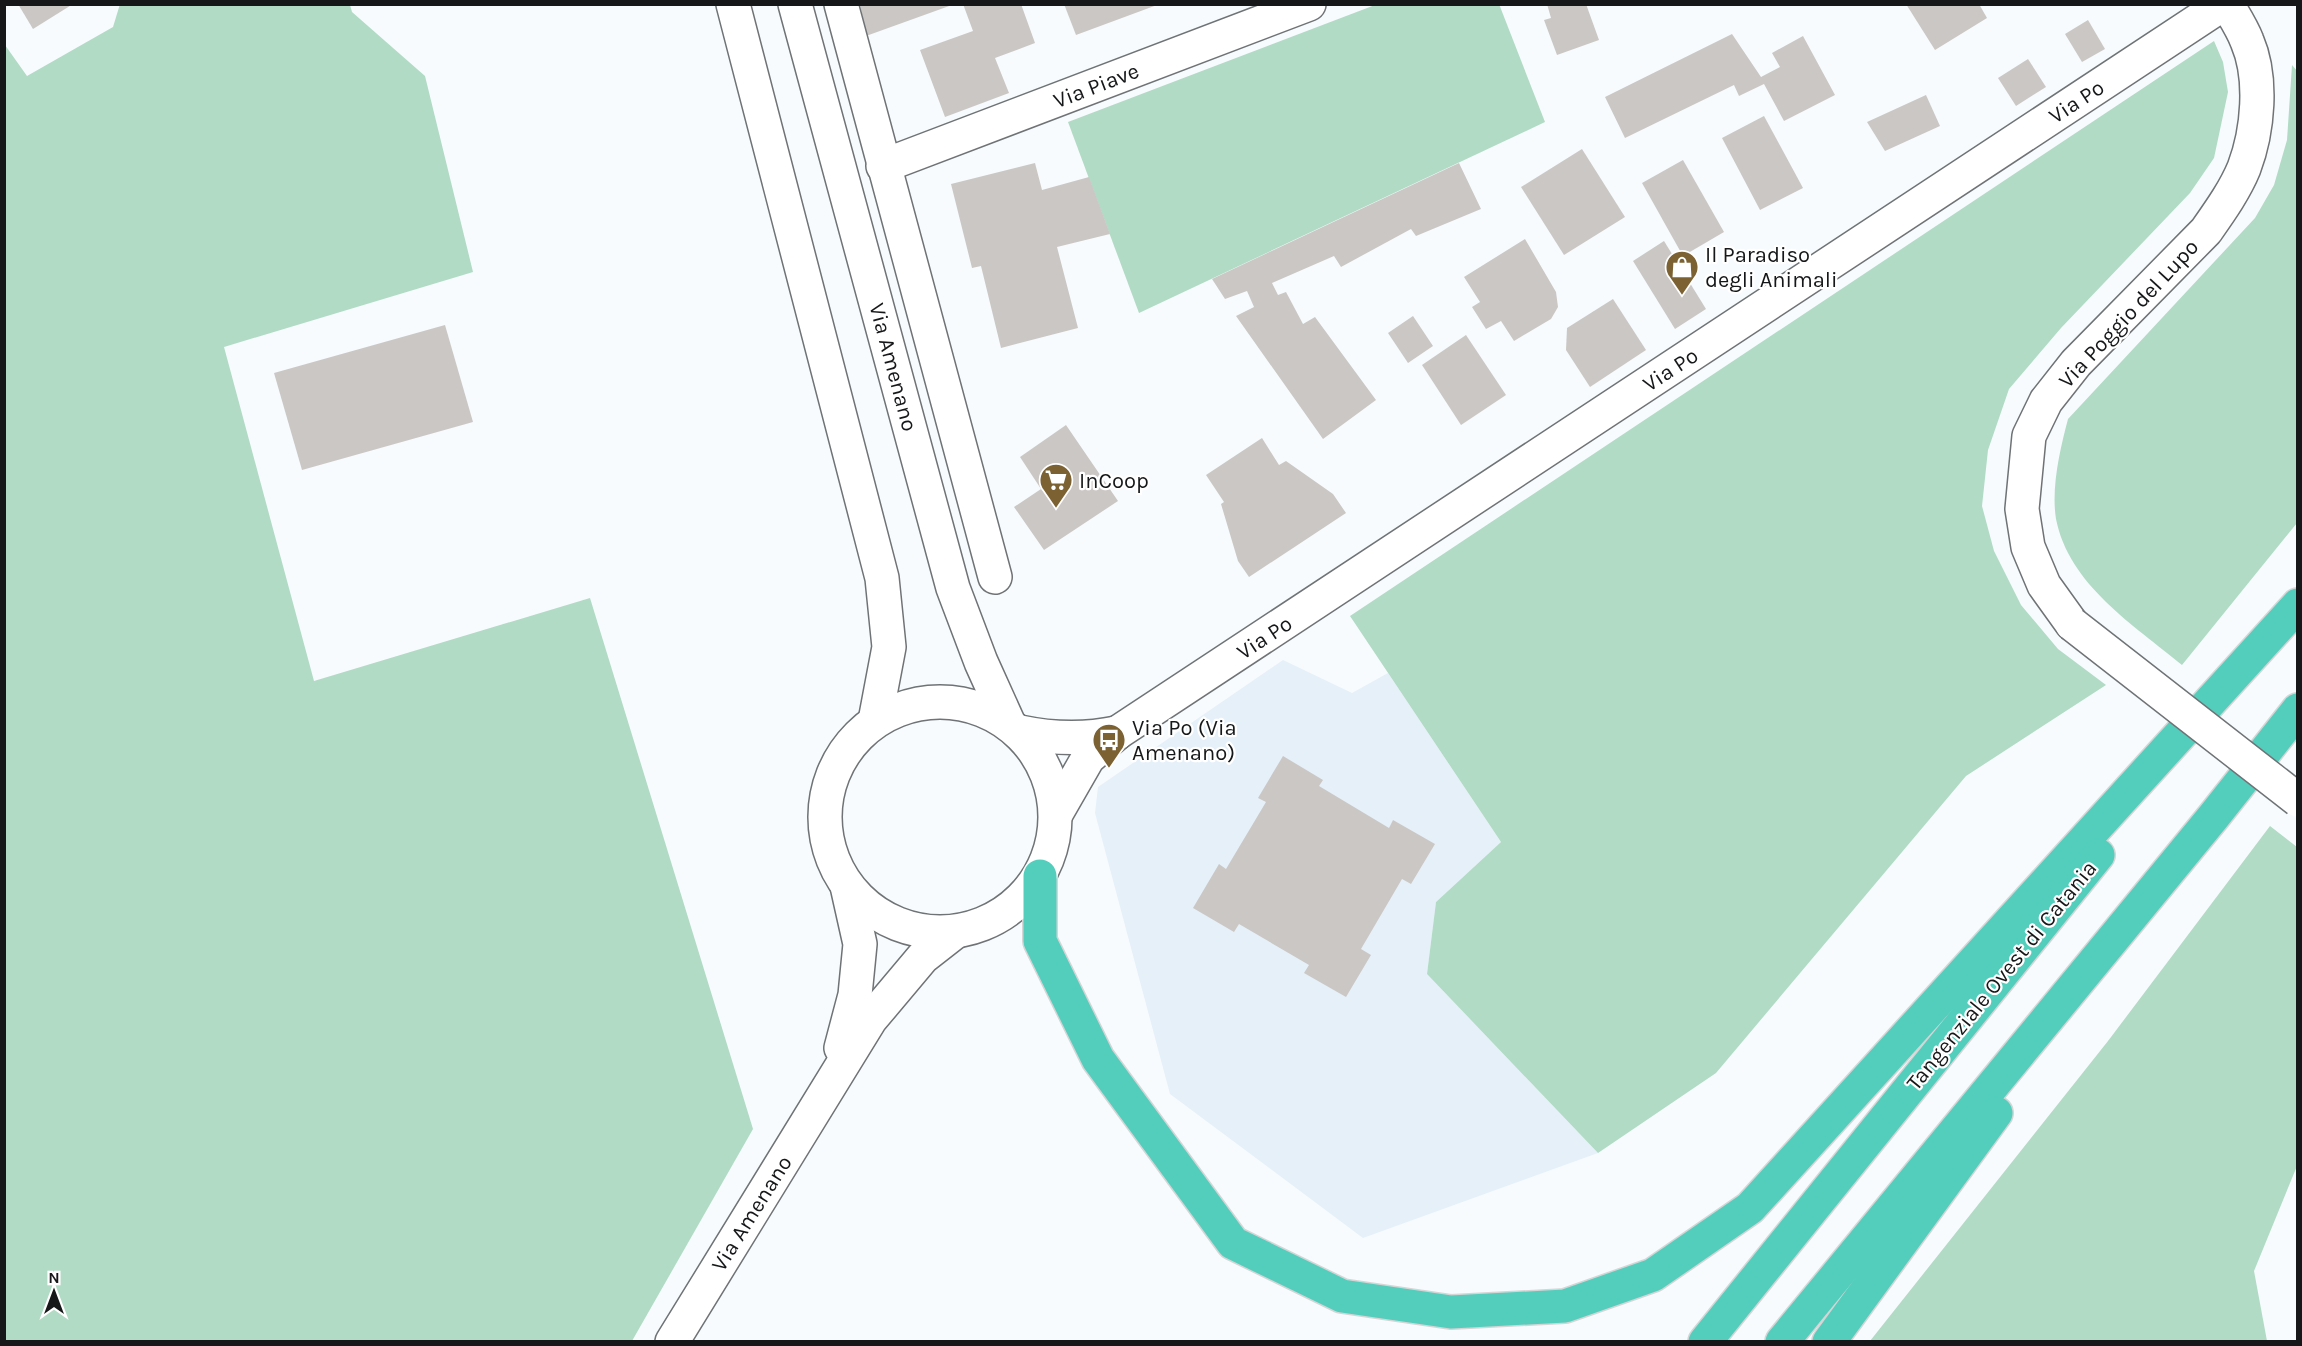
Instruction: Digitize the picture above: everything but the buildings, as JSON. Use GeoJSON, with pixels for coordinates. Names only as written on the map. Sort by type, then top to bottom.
{"type":"FeatureCollection","features":[{"type":"Feature","properties":{"kind":"highway"},"geometry":{"type":"LineString","coordinates":[[1041,876],[1040,941],[1098,1059],[1233,1243],[1342,1296],[1451,1312],[1565,1306],[1653,1275],[1750,1208],[2298,607]]}},
{"type":"Feature","properties":{"kind":"highway","name":"Tangenziale Ovest di Catania"},"geometry":{"type":"LineString","coordinates":[[1705,1341],[2298,607]]}},
{"type":"Feature","properties":{"kind":"highway"},"geometry":{"type":"LineString","coordinates":[[1782,1341],[2214,816],[2298,710]]}},
{"type":"Feature","properties":{"kind":"highway"},"geometry":{"type":"LineString","coordinates":[[1829,1341],[2214,816]]}},
{"type":"Feature","properties":{"kind":"street"},"geometry":{"type":"LineString","coordinates":[[733,4],[882,578],[889,647],[875,721]]}},
{"type":"Feature","properties":{"kind":"street","name":"Via Amenano"},"geometry":{"type":"LineString","coordinates":[[795,4],[953,588],[981,662],[1014,728]]}},
{"type":"Feature","properties":{"kind":"street"},"geometry":{"type":"LineString","coordinates":[[841,4],[995,576]]}},
{"type":"Feature","properties":{"kind":"street","name":"Via Piave"},"geometry":{"type":"LineString","coordinates":[[883,166],[1309,4]]}},
{"type":"Feature","properties":{"kind":"street","name":"Via Po"},"geometry":{"type":"LineString","coordinates":[[1057,812],[1088,758],[1117,733],[2223,4]]}},
{"type":"Feature","properties":{"kind":"street","name":"Via Poggio del Lupo"},"geometry":{"type":"LineString","coordinates":[[2227,4],[2248,42],[2256,83],[2254,129],[2244,168],[2224,206],[2206,231],[2076,363],[2046,401],[2029,436],[2022,508],[2028,547],[2044,585],[2072,624],[2298,800]]}},
{"type":"Feature","properties":{"kind":"street"},"geometry":{"type":"LineString","coordinates":[[830,1084],[855,995],[860,944],[847,886],[829,849],[825,828],[826,798],[835,768],[852,742],[875,721],[901,708],[938,702],[957,703],[984,710],[1014,728],[1035,749],[1050,778],[1057,812],[1053,845],[1041,876],[1020,902],[990,922],[955,932],[919,931],[885,919],[864,904],[847,886]]}},
{"type":"Feature","properties":{"kind":"street"},"geometry":{"type":"LineString","coordinates":[[1014,728],[1058,739],[1098,737],[1117,733]]}},
{"type":"Feature","properties":{"kind":"street","name":"Via Amenano"},"geometry":{"type":"LineString","coordinates":[[672,1341],[870,1020],[922,957],[955,932]]}},
{"type":"Feature","properties":{"kind":"shaded area"},"geometry":{"type":"Polygon","coordinates":[[[1283,660],[1352,693],[1388,673],[1501,842],[1436,902],[1427,974],[1598,1153],[1363,1238],[1170,1094],[1095,813],[1098,787],[1283,660]]]}},
{"type":"Feature","properties":{"kind":"green space"},"geometry":{"type":"Polygon","coordinates":[[[120,4],[350,5],[352,12],[425,76],[473,272],[224,347],[314,681],[590,598],[753,1129],[632,1341],[5,1341],[5,45],[27,76],[113,27],[120,4]]]}},
{"type":"Feature","properties":{"kind":"green space"},"geometry":{"type":"Polygon","coordinates":[[[1499,4],[1545,122],[1139,313],[1068,122],[1375,5],[1499,4]]]}},
{"type":"Feature","properties":{"kind":"green space"},"geometry":{"type":"Polygon","coordinates":[[[2214,41],[2223,62],[2228,92],[2214,158],[2190,193],[2061,328],[2009,389],[1988,450],[1982,506],[1994,551],[2021,605],[2058,649],[2106,685],[1966,776],[1716,1073],[1598,1153],[1427,974],[1436,902],[1501,842],[1350,616],[2214,41]]]}},
{"type":"Feature","properties":{"kind":"green space"},"geometry":{"type":"Polygon","coordinates":[[[2292,65],[2298,72],[2297,523],[2182,665],[2124,619],[2089,584],[2074,564],[2063,543],[2056,519],[2055,482],[2059,456],[2068,419],[2255,218],[2274,185],[2287,140],[2292,65]]]}},
{"type":"Feature","properties":{"kind":"green space"},"geometry":{"type":"Polygon","coordinates":[[[2270,826],[2297,847],[2297,1166],[2254,1271],[2267,1341],[1870,1341],[2108,1041],[2270,826]]]}},
{"type":"Feature","properties":{"kind":"place","name":"Il Paradiso degli Animali"},"geometry":{"type":"Point","coordinates":[1682,296]}},
{"type":"Feature","properties":{"kind":"place","name":"InCoop"},"geometry":{"type":"Point","coordinates":[1056,509]}},
{"type":"Feature","properties":{"kind":"place","name":"Via Po (Via Amenano)"},"geometry":{"type":"Point","coordinates":[1109,769]}}]}
